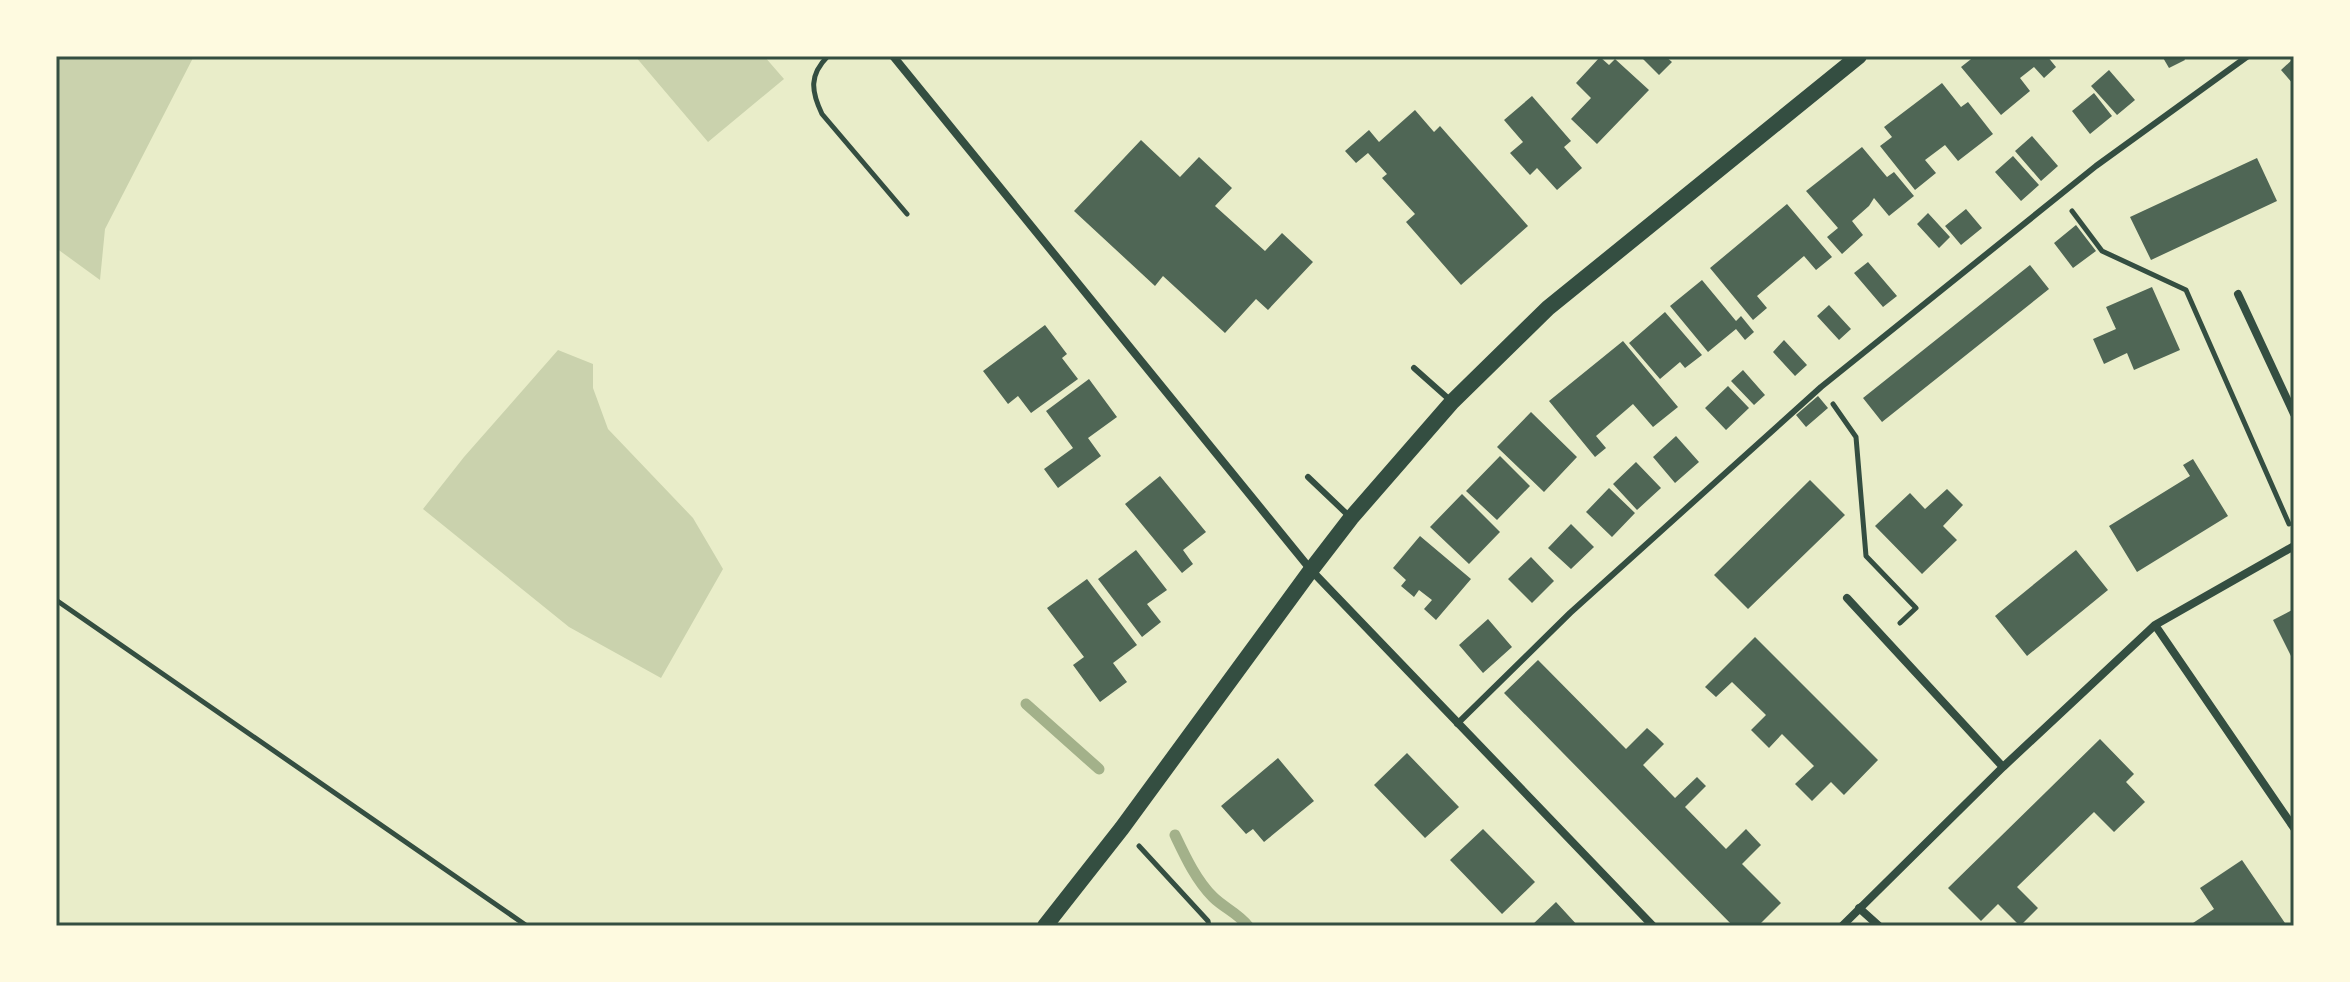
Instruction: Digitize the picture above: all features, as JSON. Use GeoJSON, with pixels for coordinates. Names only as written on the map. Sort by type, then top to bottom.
{"type":"FeatureCollection","features":[{"type":"Feature","properties":{"kind":"main road"},"geometry":{"type":"LineString","coordinates":[[1045,926],[1122,828],[1351,518],[1452,402],[1548,308],[1859,56]]}},
{"type":"Feature","properties":{"kind":"street"},"geometry":{"type":"LineString","coordinates":[[893,56],[1311,570],[1653,926]]}},
{"type":"Feature","properties":{"kind":"street"},"geometry":{"type":"LineString","coordinates":[[2238,294],[2294,414]]}},
{"type":"Feature","properties":{"kind":"street"},"geometry":{"type":"LineString","coordinates":[[1842,926],[2003,767],[2155,625],[2294,546]]}},
{"type":"Feature","properties":{"kind":"street"},"geometry":{"type":"LineString","coordinates":[[1847,598],[2003,767]]}},
{"type":"Feature","properties":{"kind":"street"},"geometry":{"type":"LineString","coordinates":[[2155,625],[2294,828]]}},
{"type":"Feature","properties":{"kind":"street"},"geometry":{"type":"LineString","coordinates":[[1859,908],[1879,926]]}},
{"type":"Feature","properties":{"kind":"lane"},"geometry":{"type":"LineString","coordinates":[[1457,724],[1570,613],[1821,387],[2059,195],[2248,56]]}},
{"type":"Feature","properties":{"kind":"lane"},"geometry":{"type":"LineString","coordinates":[[1414,368],[1452,402]]}},
{"type":"Feature","properties":{"kind":"lane"},"geometry":{"type":"LineString","coordinates":[[1308,477],[1351,518]]}},
{"type":"Feature","properties":{"kind":"path"},"geometry":{"type":"LineString","coordinates":[[828,56],[813,77],[813,95],[822,114],[907,214]]}},
{"type":"Feature","properties":{"kind":"path"},"geometry":{"type":"LineString","coordinates":[[2059,195],[2102,251],[2186,290],[2294,537]]}},
{"type":"Feature","properties":{"kind":"path"},"geometry":{"type":"LineString","coordinates":[[1821,387],[1856,437],[1866,556],[1916,608],[1884,640]]}},
{"type":"Feature","properties":{"kind":"path"},"geometry":{"type":"LineString","coordinates":[[56,600],[527,926]]}},
{"type":"Feature","properties":{"kind":"path"},"geometry":{"type":"LineString","coordinates":[[1122,828],[1208,921],[1209,926]]}},
{"type":"Feature","properties":{"kind":"green space"},"geometry":{"type":"Polygon","coordinates":[[[56,56],[194,56],[105,229],[100,280],[56,248],[56,56]]]}},
{"type":"Feature","properties":{"kind":"green space"},"geometry":{"type":"Polygon","coordinates":[[[635,56],[764,56],[784,79],[708,142],[635,56]]]}},
{"type":"Feature","properties":{"kind":"green space"},"geometry":{"type":"Polygon","coordinates":[[[558,350],[593,364],[593,388],[608,429],[693,518],[723,569],[661,678],[569,627],[423,509],[464,457],[558,350]]]}},
{"type":"Feature","properties":{"kind":"building"},"geometry":{"type":"Polygon","coordinates":[[[1640,56],[1665,56],[1672,62],[1659,75],[1640,56]]]}},
{"type":"Feature","properties":{"kind":"building"},"geometry":{"type":"Polygon","coordinates":[[[1975,56],[2047,56],[2056,67],[2044,78],[2034,67],[2020,78],[2030,91],[2001,115],[1961,67],[1975,56]]]}},
{"type":"Feature","properties":{"kind":"building"},"geometry":{"type":"Polygon","coordinates":[[[2162,56],[2183,56],[2185,60],[2169,68],[2162,56]]]}},
{"type":"Feature","properties":{"kind":"building"},"geometry":{"type":"Polygon","coordinates":[[[1600,57],[1609,65],[1615,59],[1649,90],[1597,144],[1571,119],[1591,98],[1576,83],[1600,57]]]}},
{"type":"Feature","properties":{"kind":"building"},"geometry":{"type":"Polygon","coordinates":[[[2294,58],[2294,85],[2281,70],[2294,58]]]}},
{"type":"Feature","properties":{"kind":"building"},"geometry":{"type":"Polygon","coordinates":[[[2109,70],[2135,100],[2117,115],[2091,86],[2109,70]]]}},
{"type":"Feature","properties":{"kind":"building"},"geometry":{"type":"Polygon","coordinates":[[[1942,83],[1961,107],[1968,102],[1993,134],[1958,161],[1945,145],[1925,160],[1936,173],[1915,190],[1880,146],[1892,137],[1884,127],[1942,83]]]}},
{"type":"Feature","properties":{"kind":"building"},"geometry":{"type":"Polygon","coordinates":[[[2094,93],[2112,116],[2090,134],[2072,111],[2094,93]]]}},
{"type":"Feature","properties":{"kind":"building"},"geometry":{"type":"Polygon","coordinates":[[[1532,96],[1571,141],[1564,147],[1582,168],[1557,190],[1537,168],[1530,175],[1510,153],[1523,142],[1504,120],[1532,96]]]}},
{"type":"Feature","properties":{"kind":"building"},"geometry":{"type":"Polygon","coordinates":[[[1415,110],[1434,132],[1440,126],[1528,226],[1461,285],[1406,222],[1415,214],[1382,178],[1387,174],[1368,153],[1356,163],[1345,151],[1369,130],[1379,142],[1415,110]]]}},
{"type":"Feature","properties":{"kind":"building"},"geometry":{"type":"Polygon","coordinates":[[[2032,136],[2058,166],[2041,181],[2015,151],[2032,136]]]}},
{"type":"Feature","properties":{"kind":"building"},"geometry":{"type":"Polygon","coordinates":[[[1141,140],[1180,177],[1199,157],[1232,188],[1215,206],[1265,251],[1282,233],[1313,262],[1268,310],[1256,299],[1225,333],[1163,276],[1155,286],[1074,211],[1141,140]]]}},
{"type":"Feature","properties":{"kind":"building"},"geometry":{"type":"Polygon","coordinates":[[[1862,147],[1887,177],[1894,172],[1914,196],[1889,216],[1874,198],[1852,221],[1863,235],[1842,254],[1827,237],[1838,228],[1806,191],[1862,147]]]}},
{"type":"Feature","properties":{"kind":"building"},"geometry":{"type":"Polygon","coordinates":[[[2013,156],[2039,185],[2021,201],[1995,172],[2013,156]]]}},
{"type":"Feature","properties":{"kind":"building"},"geometry":{"type":"Polygon","coordinates":[[[2257,158],[2277,201],[2151,260],[2130,217],[2257,158]]]}},
{"type":"Feature","properties":{"kind":"building"},"geometry":{"type":"Polygon","coordinates":[[[1787,204],[1832,257],[1816,270],[1804,256],[1757,296],[1767,308],[1753,320],[1710,268],[1787,204]]]}},
{"type":"Feature","properties":{"kind":"building"},"geometry":{"type":"Polygon","coordinates":[[[1966,209],[1982,228],[1961,245],[1945,226],[1966,209]]]}},
{"type":"Feature","properties":{"kind":"building"},"geometry":{"type":"Polygon","coordinates":[[[1928,213],[1950,237],[1939,248],[1917,224],[1928,213]]]}},
{"type":"Feature","properties":{"kind":"building"},"geometry":{"type":"Polygon","coordinates":[[[2076,225],[2096,251],[2073,268],[2054,243],[2076,225]]]}},
{"type":"Feature","properties":{"kind":"building"},"geometry":{"type":"Polygon","coordinates":[[[1868,262],[1897,296],[1883,307],[1854,273],[1868,262]]]}},
{"type":"Feature","properties":{"kind":"building"},"geometry":{"type":"Polygon","coordinates":[[[2030,265],[2049,289],[1882,422],[1863,398],[2030,265]]]}},
{"type":"Feature","properties":{"kind":"building"},"geometry":{"type":"Polygon","coordinates":[[[1702,280],[1736,321],[1741,316],[1754,332],[1745,340],[1736,329],[1708,352],[1670,306],[1702,280]]]}},
{"type":"Feature","properties":{"kind":"building"},"geometry":{"type":"Polygon","coordinates":[[[2152,287],[2180,350],[2134,370],[2127,353],[2104,364],[2093,339],[2116,329],[2106,307],[2152,287]]]}},
{"type":"Feature","properties":{"kind":"building"},"geometry":{"type":"Polygon","coordinates":[[[1829,305],[1851,329],[1839,340],[1817,316],[1829,305]]]}},
{"type":"Feature","properties":{"kind":"building"},"geometry":{"type":"Polygon","coordinates":[[[1665,312],[1702,355],[1685,368],[1680,362],[1660,379],[1629,343],[1665,312]]]}},
{"type":"Feature","properties":{"kind":"building"},"geometry":{"type":"Polygon","coordinates":[[[1045,325],[1067,354],[1062,358],[1078,379],[1031,413],[1018,396],[1008,404],[983,371],[1045,325]]]}},
{"type":"Feature","properties":{"kind":"building"},"geometry":{"type":"Polygon","coordinates":[[[1784,340],[1807,365],[1795,376],[1773,352],[1784,340]]]}},
{"type":"Feature","properties":{"kind":"building"},"geometry":{"type":"Polygon","coordinates":[[[1623,341],[1678,407],[1653,427],[1633,404],[1596,436],[1606,448],[1595,457],[1549,401],[1623,341]]]}},
{"type":"Feature","properties":{"kind":"building"},"geometry":{"type":"Polygon","coordinates":[[[1743,370],[1765,395],[1754,405],[1731,381],[1743,370]]]}},
{"type":"Feature","properties":{"kind":"building"},"geometry":{"type":"Polygon","coordinates":[[[1089,379],[1117,417],[1088,438],[1101,456],[1058,488],[1044,469],[1073,448],[1046,411],[1089,379]]]}},
{"type":"Feature","properties":{"kind":"building"},"geometry":{"type":"Polygon","coordinates":[[[1728,386],[1749,408],[1726,430],[1705,408],[1728,386]]]}},
{"type":"Feature","properties":{"kind":"building"},"geometry":{"type":"Polygon","coordinates":[[[1818,396],[1828,408],[1806,427],[1796,415],[1818,396]]]}},
{"type":"Feature","properties":{"kind":"building"},"geometry":{"type":"Polygon","coordinates":[[[1531,412],[1577,457],[1544,492],[1497,447],[1531,412]]]}},
{"type":"Feature","properties":{"kind":"building"},"geometry":{"type":"Polygon","coordinates":[[[1676,436],[1699,462],[1675,483],[1653,457],[1676,436]]]}},
{"type":"Feature","properties":{"kind":"building"},"geometry":{"type":"Polygon","coordinates":[[[1500,456],[1530,486],[1497,520],[1466,491],[1500,456]]]}},
{"type":"Feature","properties":{"kind":"building"},"geometry":{"type":"Polygon","coordinates":[[[2193,459],[2228,516],[2137,572],[2109,526],[2190,476],[2183,465],[2193,459]]]}},
{"type":"Feature","properties":{"kind":"building"},"geometry":{"type":"Polygon","coordinates":[[[1636,462],[1661,488],[1637,510],[1613,484],[1636,462]]]}},
{"type":"Feature","properties":{"kind":"building"},"geometry":{"type":"Polygon","coordinates":[[[1160,476],[1206,532],[1183,550],[1193,564],[1182,573],[1125,504],[1160,476]]]}},
{"type":"Feature","properties":{"kind":"building"},"geometry":{"type":"Polygon","coordinates":[[[1810,480],[1845,515],[1748,609],[1714,575],[1810,480]]]}},
{"type":"Feature","properties":{"kind":"building"},"geometry":{"type":"Polygon","coordinates":[[[1609,488],[1635,513],[1612,537],[1586,512],[1609,488]]]}},
{"type":"Feature","properties":{"kind":"building"},"geometry":{"type":"Polygon","coordinates":[[[1947,489],[1963,505],[1943,526],[1957,540],[1922,574],[1875,526],[1910,493],[1925,509],[1947,489]]]}},
{"type":"Feature","properties":{"kind":"building"},"geometry":{"type":"Polygon","coordinates":[[[1462,494],[1500,532],[1469,564],[1430,527],[1462,494]]]}},
{"type":"Feature","properties":{"kind":"building"},"geometry":{"type":"Polygon","coordinates":[[[1571,524],[1594,547],[1571,569],[1548,548],[1571,524]]]}},
{"type":"Feature","properties":{"kind":"building"},"geometry":{"type":"Polygon","coordinates":[[[1420,536],[1471,579],[1436,620],[1424,609],[1432,600],[1419,590],[1414,597],[1401,586],[1406,580],[1393,568],[1420,536]]]}},
{"type":"Feature","properties":{"kind":"building"},"geometry":{"type":"Polygon","coordinates":[[[1136,550],[1167,590],[1147,604],[1161,622],[1142,637],[1098,579],[1136,550]]]}},
{"type":"Feature","properties":{"kind":"building"},"geometry":{"type":"Polygon","coordinates":[[[2076,550],[2108,590],[2027,656],[1995,616],[2076,550]]]}},
{"type":"Feature","properties":{"kind":"building"},"geometry":{"type":"Polygon","coordinates":[[[1531,557],[1554,581],[1532,603],[1508,579],[1531,557]]]}},
{"type":"Feature","properties":{"kind":"building"},"geometry":{"type":"Polygon","coordinates":[[[1087,579],[1137,645],[1113,663],[1127,682],[1100,702],[1073,665],[1084,657],[1047,608],[1087,579]]]}},
{"type":"Feature","properties":{"kind":"building"},"geometry":{"type":"Polygon","coordinates":[[[2294,609],[2294,662],[2273,620],[2294,609]]]}},
{"type":"Feature","properties":{"kind":"building"},"geometry":{"type":"Polygon","coordinates":[[[1488,619],[1512,647],[1483,673],[1459,645],[1488,619]]]}},
{"type":"Feature","properties":{"kind":"building"},"geometry":{"type":"Polygon","coordinates":[[[1755,637],[1878,760],[1844,795],[1831,782],[1812,801],[1795,784],[1814,766],[1782,734],[1769,748],[1751,730],[1766,715],[1732,682],[1716,697],[1705,687],[1755,637]]]}},
{"type":"Feature","properties":{"kind":"building"},"geometry":{"type":"Polygon","coordinates":[[[1538,660],[1626,749],[1647,728],[1664,744],[1643,765],[1675,798],[1697,777],[1706,786],[1685,807],[1726,849],[1746,829],[1761,845],[1742,864],[1781,903],[1758,926],[1733,926],[1504,693],[1538,660]]]}},
{"type":"Feature","properties":{"kind":"building"},"geometry":{"type":"Polygon","coordinates":[[[2100,739],[2134,774],[2126,782],[2145,802],[2114,832],[2094,812],[2017,887],[2038,908],[2020,926],[1998,904],[1981,921],[1948,888],[2100,739]]]}},
{"type":"Feature","properties":{"kind":"building"},"geometry":{"type":"Polygon","coordinates":[[[1407,753],[1459,807],[1425,838],[1374,785],[1407,753]]]}},
{"type":"Feature","properties":{"kind":"building"},"geometry":{"type":"Polygon","coordinates":[[[1278,758],[1314,801],[1264,842],[1253,829],[1246,834],[1221,806],[1278,758]]]}},
{"type":"Feature","properties":{"kind":"building"},"geometry":{"type":"Polygon","coordinates":[[[1483,829],[1535,882],[1502,914],[1450,860],[1483,829]]]}},
{"type":"Feature","properties":{"kind":"building"},"geometry":{"type":"Polygon","coordinates":[[[2242,860],[2287,926],[2195,926],[2193,923],[2214,909],[2200,888],[2242,860]]]}},
{"type":"Feature","properties":{"kind":"building"},"geometry":{"type":"Polygon","coordinates":[[[1556,902],[1578,926],[1531,926],[1556,902]]]}},
{"type":"Feature","properties":{"kind":"waterway"},"geometry":{"type":"LineString","coordinates":[[1026,704],[1099,769]]}},
{"type":"Feature","properties":{"kind":"waterway"},"geometry":{"type":"LineString","coordinates":[[1175,835],[1191,868],[1207,890],[1248,926]]}}]}
